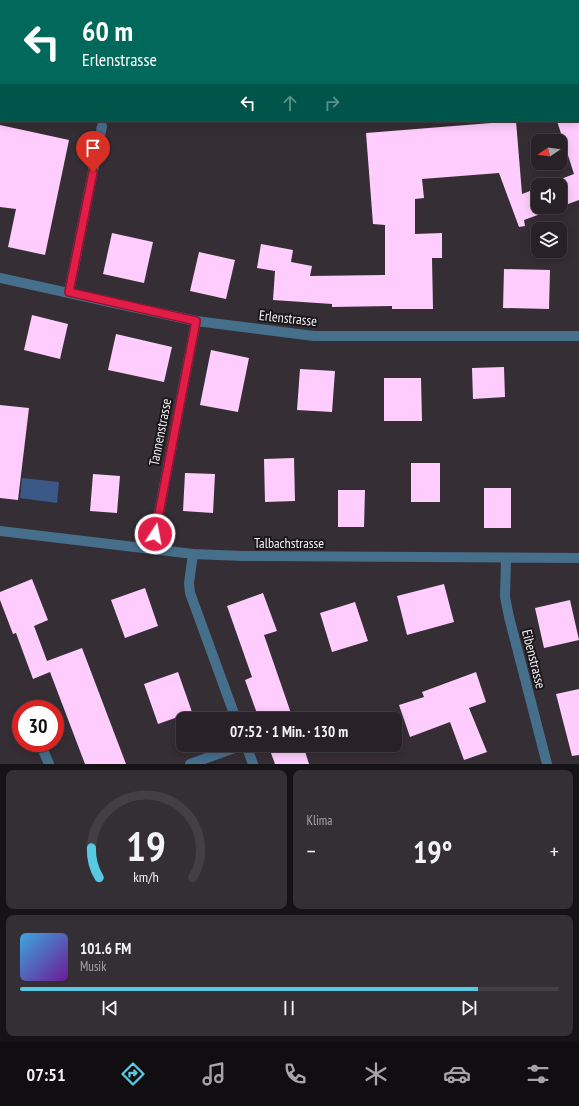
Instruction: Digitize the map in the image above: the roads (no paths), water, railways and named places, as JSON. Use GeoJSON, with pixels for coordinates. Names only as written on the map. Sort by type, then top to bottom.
{"type":"FeatureCollection","features":[{"type":"Feature","properties":{"kind":"street"},"geometry":{"type":"LineString","coordinates":[[69,292],[102,126]]}},
{"type":"Feature","properties":{"kind":"street","name":"Erlenstrasse"},"geometry":{"type":"LineString","coordinates":[[0,278],[196,321],[314,336],[579,336]]}},
{"type":"Feature","properties":{"kind":"street","name":"Tannenstrasse"},"geometry":{"type":"LineString","coordinates":[[152,549],[196,321]]}},
{"type":"Feature","properties":{"kind":"street","name":"Talbachstrasse"},"geometry":{"type":"LineString","coordinates":[[0,532],[193,554],[243,556],[506,559],[579,558]]}},
{"type":"Feature","properties":{"kind":"street"},"geometry":{"type":"LineString","coordinates":[[193,554],[189,583],[190,593],[233,712]]}},
{"type":"Feature","properties":{"kind":"street","name":"Eibenstrasse"},"geometry":{"type":"LineString","coordinates":[[506,559],[505,597],[509,617],[547,764]]}},
{"type":"Feature","properties":{"kind":"street"},"geometry":{"type":"LineString","coordinates":[[44,752],[49,764]]}},
{"type":"Feature","properties":{"kind":"street"},"geometry":{"type":"LineString","coordinates":[[190,764],[223,752]]}},
{"type":"Feature","properties":{"kind":"street"},"geometry":{"type":"LineString","coordinates":[[249,752],[253,764]]}},
{"type":"Feature","properties":{"kind":"water"},"geometry":{"type":"Polygon","coordinates":[[[22,478],[59,482],[57,503],[20,498],[22,478]]]}}]}
